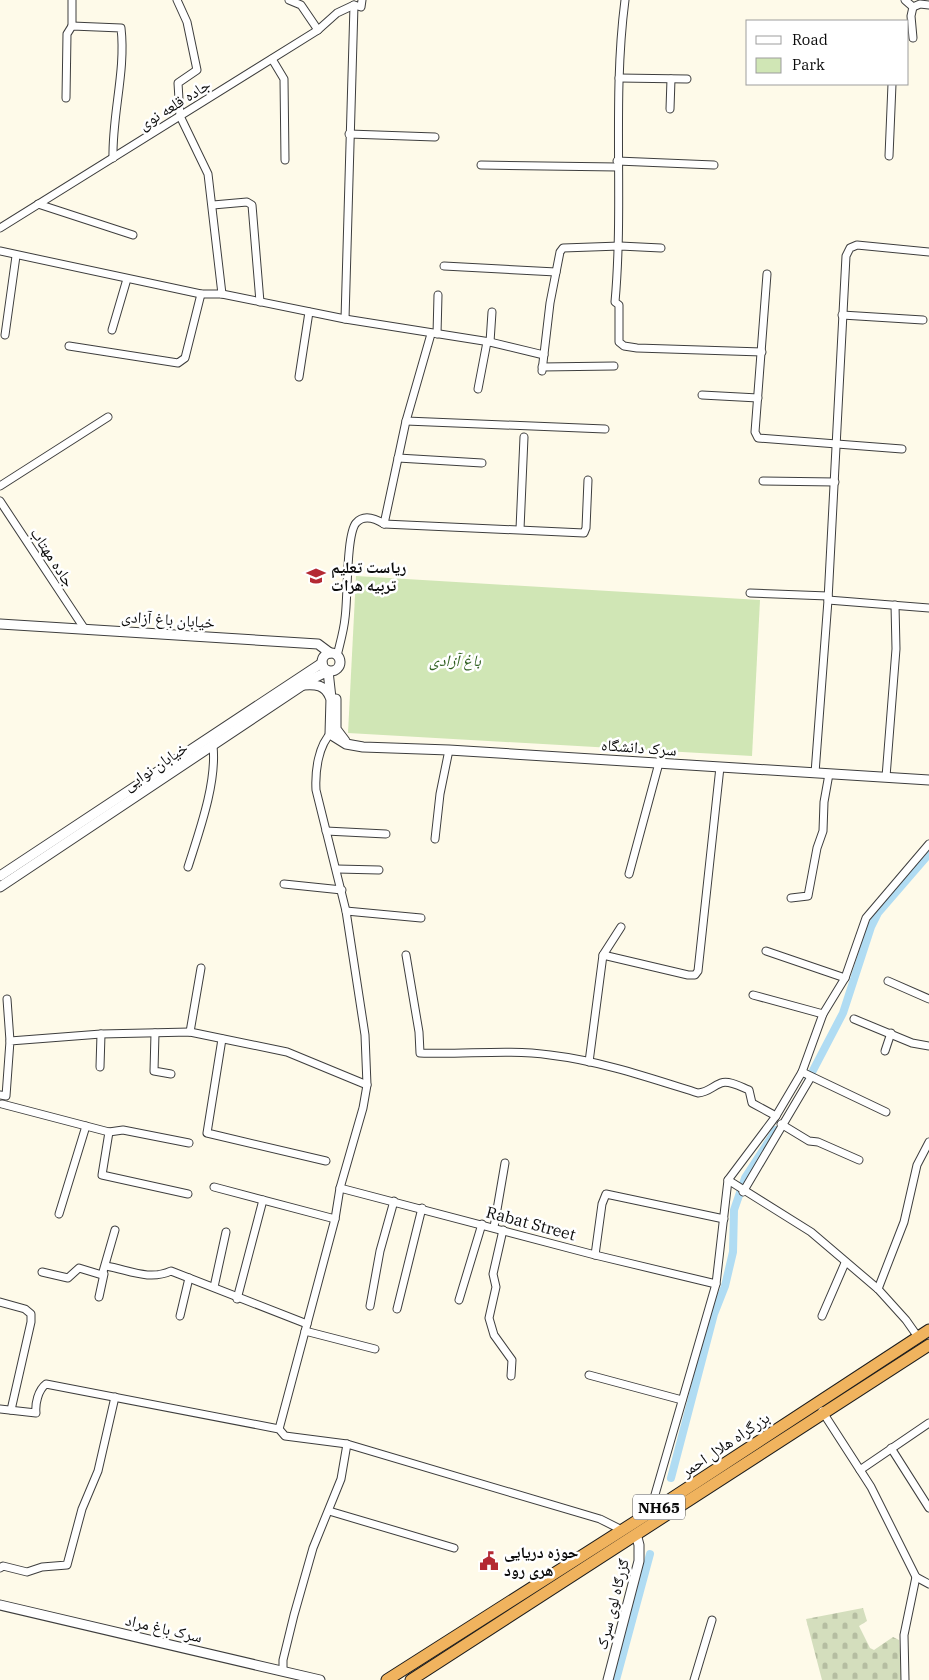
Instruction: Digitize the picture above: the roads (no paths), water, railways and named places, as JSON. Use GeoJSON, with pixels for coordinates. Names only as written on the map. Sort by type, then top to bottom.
{"type":"FeatureCollection","features":[{"type":"Feature","properties":{"kind":"highway","name":"بزرگراه هلال احمر"},"geometry":{"type":"LineString","coordinates":[[387,1680],[657,1508],[929,1330]]}},
{"type":"Feature","properties":{"kind":"highway","name":"بزرگراه هلال احمر"},"geometry":{"type":"LineString","coordinates":[[411,1680],[929,1345]]}},
{"type":"Feature","properties":{"kind":"street"},"geometry":{"type":"LineString","coordinates":[[66,98],[67,34],[72,26],[72,0]]}},
{"type":"Feature","properties":{"kind":"street"},"geometry":{"type":"LineString","coordinates":[[178,0],[187,22],[196,70],[178,83],[180,116],[208,174],[222,294]]}},
{"type":"Feature","properties":{"kind":"street"},"geometry":{"type":"LineString","coordinates":[[289,0],[301,6],[318,30]]}},
{"type":"Feature","properties":{"kind":"street"},"geometry":{"type":"LineString","coordinates":[[625,0],[619,78],[617,164],[620,246],[615,302],[619,304],[619,342],[624,346],[762,352]]}},
{"type":"Feature","properties":{"kind":"street"},"geometry":{"type":"LineString","coordinates":[[904,0],[913,7]]}},
{"type":"Feature","properties":{"kind":"street"},"geometry":{"type":"LineString","coordinates":[[345,319],[349,134],[359,4]]}},
{"type":"Feature","properties":{"kind":"street","name":"جاده قلعه نوی"},"geometry":{"type":"LineString","coordinates":[[0,228],[318,30],[336,13],[359,4]]}},
{"type":"Feature","properties":{"kind":"street"},"geometry":{"type":"LineString","coordinates":[[913,7],[920,4],[929,5]]}},
{"type":"Feature","properties":{"kind":"street"},"geometry":{"type":"LineString","coordinates":[[912,38],[911,16],[913,7]]}},
{"type":"Feature","properties":{"kind":"street"},"geometry":{"type":"LineString","coordinates":[[905,20],[911,16]]}},
{"type":"Feature","properties":{"kind":"street"},"geometry":{"type":"LineString","coordinates":[[72,26],[121,28],[122,57],[112,131],[113,158]]}},
{"type":"Feature","properties":{"kind":"street"},"geometry":{"type":"LineString","coordinates":[[272,59],[284,79],[285,160]]}},
{"type":"Feature","properties":{"kind":"street"},"geometry":{"type":"LineString","coordinates":[[619,78],[687,79]]}},
{"type":"Feature","properties":{"kind":"street"},"geometry":{"type":"LineString","coordinates":[[670,109],[672,79]]}},
{"type":"Feature","properties":{"kind":"street"},"geometry":{"type":"LineString","coordinates":[[889,156],[892,85]]}},
{"type":"Feature","properties":{"kind":"street"},"geometry":{"type":"LineString","coordinates":[[349,134],[436,137]]}},
{"type":"Feature","properties":{"kind":"street"},"geometry":{"type":"LineString","coordinates":[[481,165],[714,165]]}},
{"type":"Feature","properties":{"kind":"street"},"geometry":{"type":"LineString","coordinates":[[213,205],[247,202],[252,205],[260,302]]}},
{"type":"Feature","properties":{"kind":"street"},"geometry":{"type":"LineString","coordinates":[[38,204],[133,235]]}},
{"type":"Feature","properties":{"kind":"street"},"geometry":{"type":"LineString","coordinates":[[815,773],[828,598],[846,256],[850,248],[857,245],[929,252]]}},
{"type":"Feature","properties":{"kind":"street"},"geometry":{"type":"LineString","coordinates":[[614,366],[542,369],[556,272],[563,248],[620,246],[661,248]]}},
{"type":"Feature","properties":{"kind":"street"},"geometry":{"type":"LineString","coordinates":[[0,251],[16,256],[201,294],[222,294],[345,319],[489,342],[544,355]]}},
{"type":"Feature","properties":{"kind":"street"},"geometry":{"type":"LineString","coordinates":[[5,336],[16,256]]}},
{"type":"Feature","properties":{"kind":"street"},"geometry":{"type":"LineString","coordinates":[[444,266],[556,272]]}},
{"type":"Feature","properties":{"kind":"street"},"geometry":{"type":"LineString","coordinates":[[767,274],[755,432],[758,438],[902,450]]}},
{"type":"Feature","properties":{"kind":"street"},"geometry":{"type":"LineString","coordinates":[[112,330],[127,279]]}},
{"type":"Feature","properties":{"kind":"street"},"geometry":{"type":"LineString","coordinates":[[69,346],[178,363],[185,358],[201,294]]}},
{"type":"Feature","properties":{"kind":"street"},"geometry":{"type":"LineString","coordinates":[[384,524],[406,421],[434,334],[438,295]]}},
{"type":"Feature","properties":{"kind":"street"},"geometry":{"type":"LineString","coordinates":[[299,377],[309,312]]}},
{"type":"Feature","properties":{"kind":"street"},"geometry":{"type":"LineString","coordinates":[[478,389],[489,342],[492,312]]}},
{"type":"Feature","properties":{"kind":"street"},"geometry":{"type":"LineString","coordinates":[[842,315],[923,320]]}},
{"type":"Feature","properties":{"kind":"street"},"geometry":{"type":"LineString","coordinates":[[702,395],[758,398]]}},
{"type":"Feature","properties":{"kind":"street"},"geometry":{"type":"LineString","coordinates":[[0,486],[108,417]]}},
{"type":"Feature","properties":{"kind":"street"},"geometry":{"type":"LineString","coordinates":[[406,421],[605,429]]}},
{"type":"Feature","properties":{"kind":"street"},"geometry":{"type":"LineString","coordinates":[[520,529],[524,437]]}},
{"type":"Feature","properties":{"kind":"street"},"geometry":{"type":"LineString","coordinates":[[398,458],[482,463]]}},
{"type":"Feature","properties":{"kind":"street"},"geometry":{"type":"LineString","coordinates":[[331,671],[339,666],[334,654],[345,618],[350,544],[354,525],[363,518],[374,518],[384,524],[584,533],[586,528],[588,480]]}},
{"type":"Feature","properties":{"kind":"street"},"geometry":{"type":"LineString","coordinates":[[763,480],[834,482]]}},
{"type":"Feature","properties":{"kind":"street","name":"جاده مهتاب"},"geometry":{"type":"LineString","coordinates":[[0,501],[84,628]]}},
{"type":"Feature","properties":{"kind":"street"},"geometry":{"type":"LineString","coordinates":[[750,593],[828,598],[929,608]]}},
{"type":"Feature","properties":{"kind":"street"},"geometry":{"type":"LineString","coordinates":[[886,777],[896,649],[895,605]]}},
{"type":"Feature","properties":{"kind":"street","name":"خیابان باغ آزادی"},"geometry":{"type":"LineString","coordinates":[[0,624],[318,644],[334,654]]}},
{"type":"Feature","properties":{"kind":"street","name":"خیابان نوایی"},"geometry":{"type":"LineString","coordinates":[[0,876],[322,663],[324,656],[334,654]]}},
{"type":"Feature","properties":{"kind":"street"},"geometry":{"type":"LineString","coordinates":[[279,1429],[336,1219],[340,1188],[363,1108],[366,1085],[365,1035],[346,911],[316,790],[315,776],[324,742],[333,731],[331,671],[322,663]]}},
{"type":"Feature","properties":{"kind":"street"},"geometry":{"type":"LineString","coordinates":[[331,671],[333,731]]}},
{"type":"Feature","properties":{"kind":"street","name":"خیابان نوایی"},"geometry":{"type":"LineString","coordinates":[[0,887],[304,685],[331,671]]}},
{"type":"Feature","properties":{"kind":"street"},"geometry":{"type":"LineString","coordinates":[[304,685],[315,684],[322,687],[331,698]]}},
{"type":"Feature","properties":{"kind":"street","name":"سرک دانشگاه"},"geometry":{"type":"LineString","coordinates":[[333,731],[346,744],[362,747],[449,750],[929,780]]}},
{"type":"Feature","properties":{"kind":"street"},"geometry":{"type":"LineString","coordinates":[[188,867],[199,832],[212,775],[213,746]]}},
{"type":"Feature","properties":{"kind":"street"},"geometry":{"type":"LineString","coordinates":[[435,839],[440,794],[449,750]]}},
{"type":"Feature","properties":{"kind":"street"},"geometry":{"type":"LineString","coordinates":[[629,874],[659,763]]}},
{"type":"Feature","properties":{"kind":"street"},"geometry":{"type":"LineString","coordinates":[[603,956],[688,976],[695,975],[698,971],[720,767]]}},
{"type":"Feature","properties":{"kind":"street"},"geometry":{"type":"LineString","coordinates":[[791,898],[808,896],[816,848],[823,831],[824,802],[829,774]]}},
{"type":"Feature","properties":{"kind":"street"},"geometry":{"type":"LineString","coordinates":[[326,831],[386,834]]}},
{"type":"Feature","properties":{"kind":"street"},"geometry":{"type":"LineString","coordinates":[[657,1508],[654,1498],[716,1284],[728,1180],[776,1116],[802,1072],[823,1014],[845,978],[866,918],[929,844]]}},
{"type":"Feature","properties":{"kind":"street"},"geometry":{"type":"LineString","coordinates":[[337,869],[379,870]]}},
{"type":"Feature","properties":{"kind":"street"},"geometry":{"type":"LineString","coordinates":[[284,884],[342,890]]}},
{"type":"Feature","properties":{"kind":"street"},"geometry":{"type":"LineString","coordinates":[[346,911],[421,918]]}},
{"type":"Feature","properties":{"kind":"street"},"geometry":{"type":"LineString","coordinates":[[590,1062],[603,956],[622,927]]}},
{"type":"Feature","properties":{"kind":"street"},"geometry":{"type":"LineString","coordinates":[[766,951],[845,978]]}},
{"type":"Feature","properties":{"kind":"street"},"geometry":{"type":"LineString","coordinates":[[406,954],[419,1032],[420,1053],[511,1052],[550,1054],[590,1062],[698,1093],[709,1092],[721,1083],[728,1082],[749,1090],[752,1103],[776,1116]]}},
{"type":"Feature","properties":{"kind":"street"},"geometry":{"type":"LineString","coordinates":[[190,1032],[201,968]]}},
{"type":"Feature","properties":{"kind":"street"},"geometry":{"type":"LineString","coordinates":[[888,981],[929,999]]}},
{"type":"Feature","properties":{"kind":"street"},"geometry":{"type":"LineString","coordinates":[[753,996],[823,1014]]}},
{"type":"Feature","properties":{"kind":"street"},"geometry":{"type":"LineString","coordinates":[[7,999],[10,1041],[1,1106],[109,1132],[123,1130],[189,1143]]}},
{"type":"Feature","properties":{"kind":"street"},"geometry":{"type":"LineString","coordinates":[[854,1019],[912,1043],[929,1046]]}},
{"type":"Feature","properties":{"kind":"street"},"geometry":{"type":"LineString","coordinates":[[10,1041],[100,1034],[190,1032],[287,1052],[366,1085]]}},
{"type":"Feature","properties":{"kind":"street"},"geometry":{"type":"LineString","coordinates":[[155,1033],[154,1071],[171,1074]]}},
{"type":"Feature","properties":{"kind":"street"},"geometry":{"type":"LineString","coordinates":[[885,1051],[891,1033]]}},
{"type":"Feature","properties":{"kind":"street"},"geometry":{"type":"LineString","coordinates":[[100,1034],[100,1066]]}},
{"type":"Feature","properties":{"kind":"street"},"geometry":{"type":"LineString","coordinates":[[222,1039],[207,1133],[326,1161]]}},
{"type":"Feature","properties":{"kind":"street"},"geometry":{"type":"LineString","coordinates":[[802,1072],[886,1112]]}},
{"type":"Feature","properties":{"kind":"street"},"geometry":{"type":"LineString","coordinates":[[743,1192],[781,1124],[812,1077]]}},
{"type":"Feature","properties":{"kind":"street"},"geometry":{"type":"LineString","coordinates":[[781,1124],[810,1141],[818,1142],[859,1160]]}},
{"type":"Feature","properties":{"kind":"street"},"geometry":{"type":"LineString","coordinates":[[59,1214],[86,1126]]}},
{"type":"Feature","properties":{"kind":"street"},"geometry":{"type":"LineString","coordinates":[[109,1132],[102,1175],[188,1194]]}},
{"type":"Feature","properties":{"kind":"street"},"geometry":{"type":"LineString","coordinates":[[878,1289],[904,1222],[917,1165],[929,1142]]}},
{"type":"Feature","properties":{"kind":"street"},"geometry":{"type":"LineString","coordinates":[[494,1227],[505,1163]]}},
{"type":"Feature","properties":{"kind":"street"},"geometry":{"type":"LineString","coordinates":[[728,1180],[743,1192],[773,1207],[803,1227],[878,1289],[906,1320],[918,1337]]}},
{"type":"Feature","properties":{"kind":"street"},"geometry":{"type":"LineString","coordinates":[[214,1187],[336,1219]]}},
{"type":"Feature","properties":{"kind":"street","name":"Rabat Street"},"geometry":{"type":"LineString","coordinates":[[340,1188],[596,1255],[716,1284]]}},
{"type":"Feature","properties":{"kind":"street"},"geometry":{"type":"LineString","coordinates":[[596,1255],[602,1204],[606,1194],[724,1219]]}},
{"type":"Feature","properties":{"kind":"street"},"geometry":{"type":"LineString","coordinates":[[237,1298],[263,1200]]}},
{"type":"Feature","properties":{"kind":"street"},"geometry":{"type":"LineString","coordinates":[[370,1306],[380,1251],[394,1201]]}},
{"type":"Feature","properties":{"kind":"street"},"geometry":{"type":"LineString","coordinates":[[397,1309],[422,1208]]}},
{"type":"Feature","properties":{"kind":"street"},"geometry":{"type":"LineString","coordinates":[[458,1300],[482,1224]]}},
{"type":"Feature","properties":{"kind":"street"},"geometry":{"type":"LineString","coordinates":[[98,1297],[115,1230]]}},
{"type":"Feature","properties":{"kind":"street"},"geometry":{"type":"LineString","coordinates":[[503,1230],[493,1274],[496,1287],[489,1318],[494,1335],[512,1360],[511,1376]]}},
{"type":"Feature","properties":{"kind":"street"},"geometry":{"type":"LineString","coordinates":[[214,1287],[226,1232]]}},
{"type":"Feature","properties":{"kind":"street"},"geometry":{"type":"LineString","coordinates":[[822,1316],[845,1263]]}},
{"type":"Feature","properties":{"kind":"street"},"geometry":{"type":"LineString","coordinates":[[106,1266],[148,1276],[160,1276],[171,1271],[214,1287],[306,1327],[375,1349]]}},
{"type":"Feature","properties":{"kind":"street"},"geometry":{"type":"LineString","coordinates":[[42,1272],[68,1278],[79,1268],[99,1276],[104,1274]]}},
{"type":"Feature","properties":{"kind":"street"},"geometry":{"type":"LineString","coordinates":[[180,1316],[189,1278]]}},
{"type":"Feature","properties":{"kind":"street"},"geometry":{"type":"LineString","coordinates":[[0,1302],[25,1310],[31,1314],[31,1322],[12,1410]]}},
{"type":"Feature","properties":{"kind":"street"},"geometry":{"type":"LineString","coordinates":[[589,1375],[682,1400]]}},
{"type":"Feature","properties":{"kind":"street"},"geometry":{"type":"LineString","coordinates":[[0,1409],[36,1413],[35,1406],[42,1387],[46,1384],[116,1396],[279,1429],[285,1436],[348,1444],[600,1520],[622,1530]]}},
{"type":"Feature","properties":{"kind":"street"},"geometry":{"type":"LineString","coordinates":[[0,1568],[3,1566],[27,1572],[42,1567],[67,1565],[82,1509],[98,1471],[116,1396]]}},
{"type":"Feature","properties":{"kind":"street"},"geometry":{"type":"LineString","coordinates":[[817,1402],[871,1487],[916,1577],[929,1584]]}},
{"type":"Feature","properties":{"kind":"street"},"geometry":{"type":"LineString","coordinates":[[860,1470],[929,1423]]}},
{"type":"Feature","properties":{"kind":"street"},"geometry":{"type":"LineString","coordinates":[[283,1671],[287,1642],[313,1548],[341,1479],[348,1444]]}},
{"type":"Feature","properties":{"kind":"street"},"geometry":{"type":"LineString","coordinates":[[891,1448],[929,1508]]}},
{"type":"Feature","properties":{"kind":"street"},"geometry":{"type":"LineString","coordinates":[[329,1511],[454,1548]]}},
{"type":"Feature","properties":{"kind":"street","name":"ګزرګاه لوی سړک"},"geometry":{"type":"LineString","coordinates":[[608,1680],[639,1561],[639,1546],[636,1534]]}},
{"type":"Feature","properties":{"kind":"street"},"geometry":{"type":"LineString","coordinates":[[904,1680],[904,1635],[916,1577]]}},
{"type":"Feature","properties":{"kind":"street","name":"سرک باغ مراد"},"geometry":{"type":"LineString","coordinates":[[0,1605],[320,1680]]}},
{"type":"Feature","properties":{"kind":"street"},"geometry":{"type":"LineString","coordinates":[[694,1680],[712,1620]]}},
{"type":"Feature","properties":{"kind":"waterway"},"geometry":{"type":"LineString","coordinates":[[808,1080],[843,1013],[871,927],[878,913],[929,854]]}},
{"type":"Feature","properties":{"kind":"waterway"},"geometry":{"type":"LineString","coordinates":[[671,1478],[714,1314],[725,1286],[733,1252],[734,1210],[745,1178],[776,1130]]}},
{"type":"Feature","properties":{"kind":"waterway"},"geometry":{"type":"LineString","coordinates":[[616,1680],[650,1554]]}},
{"type":"Feature","properties":{"kind":"place","name":"ریاست تعلیم تربیه هرات"},"geometry":{"type":"Point","coordinates":[316,576]}},
{"type":"Feature","properties":{"kind":"place","name":"حوزه دریایی هری رود"},"geometry":{"type":"Point","coordinates":[489,1561]}},
{"type":"Feature","properties":{"kind":"park label","name":"باغ آزادی"},"geometry":{"type":"Point","coordinates":[455,660]}}]}
